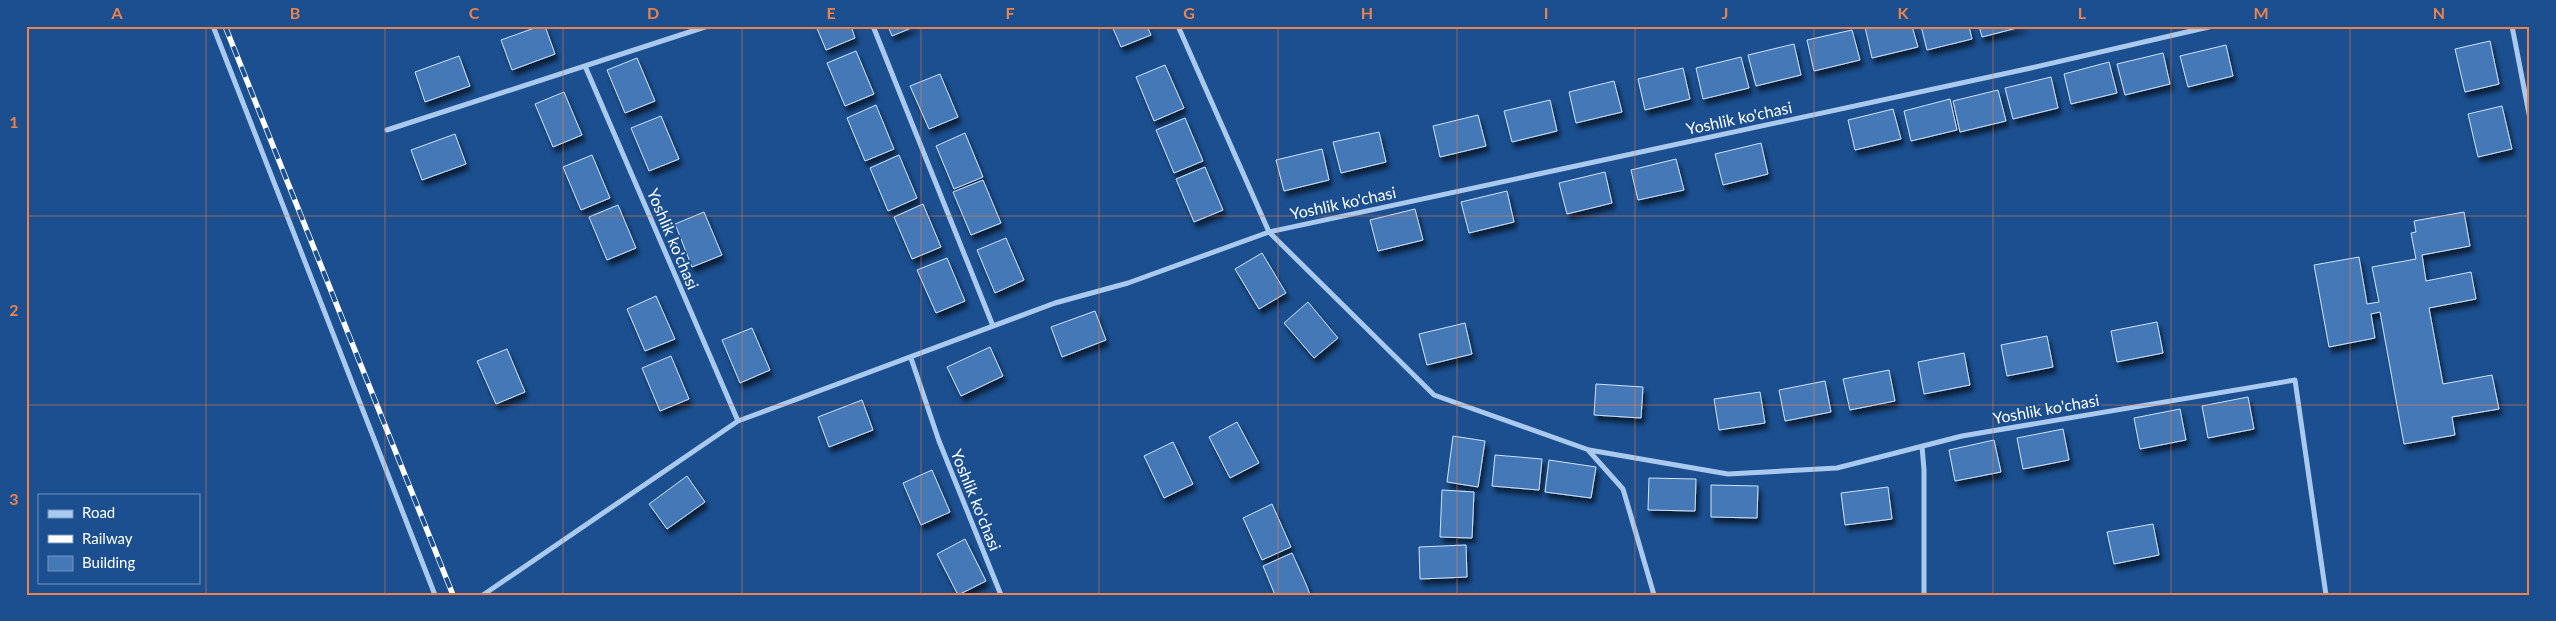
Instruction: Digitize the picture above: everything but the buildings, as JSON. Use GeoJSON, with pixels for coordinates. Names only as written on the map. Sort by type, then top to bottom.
{"type":"FeatureCollection","features":[{"type":"Feature","properties":{"kind":"street"},"geometry":{"type":"LineString","coordinates":[[213,26],[435,595]]}},
{"type":"Feature","properties":{"kind":"street"},"geometry":{"type":"LineString","coordinates":[[387,130],[708,26]]}},
{"type":"Feature","properties":{"kind":"street"},"geometry":{"type":"LineString","coordinates":[[873,26],[993,326]]}},
{"type":"Feature","properties":{"kind":"street","name":"Yoshlik ko'chasi"},"geometry":{"type":"LineString","coordinates":[[1178,26],[1269,232],[1434,395],[1589,450],[1728,474],[1837,468],[1962,436],[2295,380],[2326,595]]}},
{"type":"Feature","properties":{"kind":"street","name":"Yoshlik ko'chasi"},"geometry":{"type":"LineString","coordinates":[[483,595],[738,422],[1055,303],[1128,283],[1269,232],[2021,70],[2213,26]]}},
{"type":"Feature","properties":{"kind":"street"},"geometry":{"type":"LineString","coordinates":[[2512,26],[2530,120]]}},
{"type":"Feature","properties":{"kind":"street","name":"Yoshlik ko'chasi"},"geometry":{"type":"LineString","coordinates":[[585,66],[738,422]]}},
{"type":"Feature","properties":{"kind":"street","name":"Yoshlik ko'chasi"},"geometry":{"type":"LineString","coordinates":[[911,358],[939,441],[1001,595]]}},
{"type":"Feature","properties":{"kind":"street"},"geometry":{"type":"LineString","coordinates":[[1922,446],[1924,470],[1924,595]]}},
{"type":"Feature","properties":{"kind":"street","name":"Yoshlik ko'chasi"},"geometry":{"type":"LineString","coordinates":[[1589,450],[1623,489],[1654,595]]}},
{"type":"Feature","properties":{"kind":"railway"},"geometry":{"type":"LineString","coordinates":[[225,26],[453,595]]}}]}
